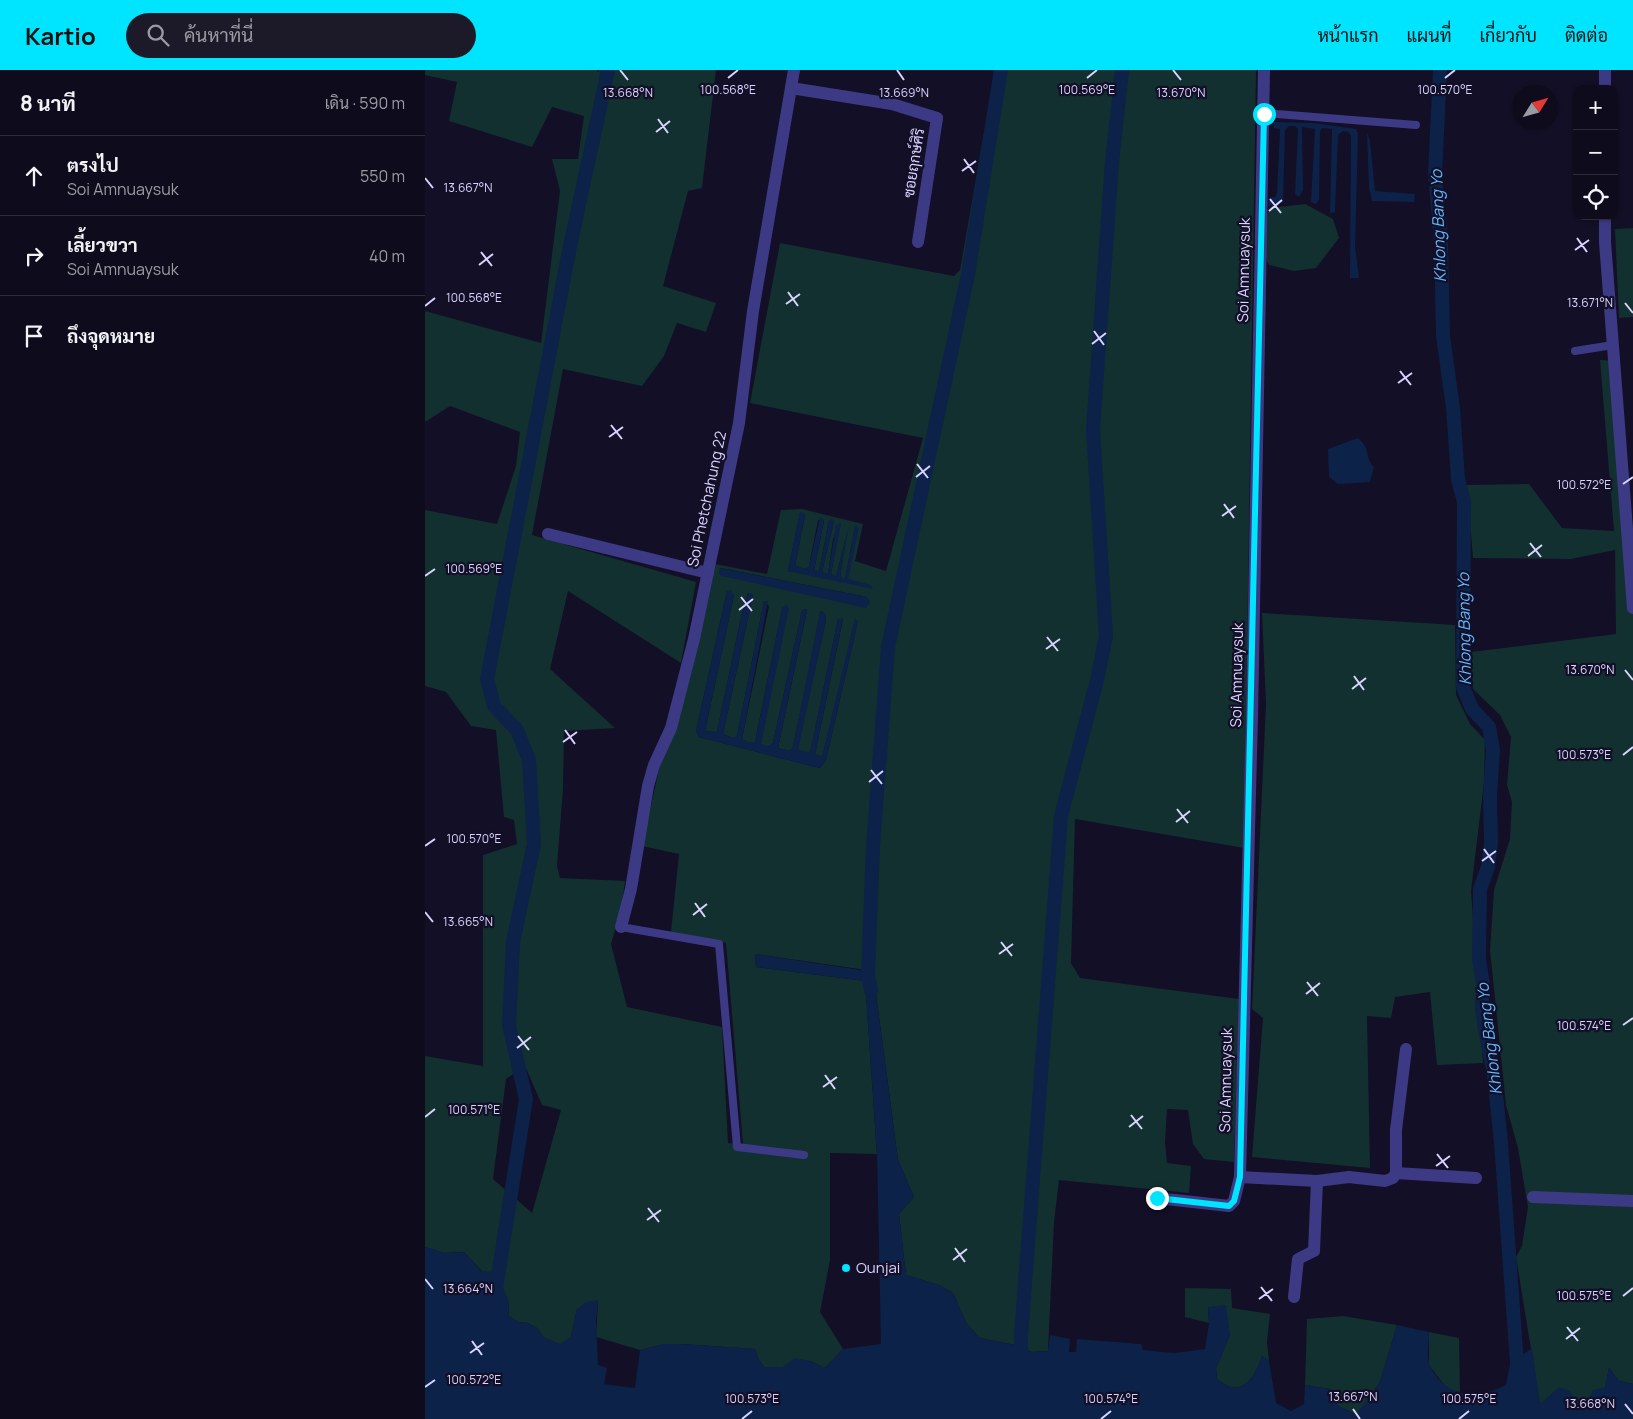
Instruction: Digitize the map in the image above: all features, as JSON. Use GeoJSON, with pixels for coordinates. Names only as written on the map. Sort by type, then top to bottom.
{"type":"FeatureCollection","features":[{"type":"Feature","properties":{"kind":"street","name":"Soi Phetchahung 22"},"geometry":{"type":"LineString","coordinates":[[621,927],[631,889],[648,786],[654,765],[671,728],[694,639],[739,423],[753,311],[794,70]]}},
{"type":"Feature","properties":{"kind":"street","name":"Soi Amnuaysuk"},"geometry":{"type":"LineString","coordinates":[[1157,1198],[1229,1206],[1234,1201],[1240,1177],[1264,70]]}},
{"type":"Feature","properties":{"kind":"street"},"geometry":{"type":"LineString","coordinates":[[1605,70],[1605,85]]}},
{"type":"Feature","properties":{"kind":"street","name":"ซอยฤกษ์ศิริ"},"geometry":{"type":"LineString","coordinates":[[791,88],[892,104],[937,118],[918,242]]}},
{"type":"Feature","properties":{"kind":"street"},"geometry":{"type":"LineString","coordinates":[[1605,220],[1605,242],[1633,608]]}},
{"type":"Feature","properties":{"kind":"street"},"geometry":{"type":"LineString","coordinates":[[548,534],[708,572]]}},
{"type":"Feature","properties":{"kind":"street"},"geometry":{"type":"LineString","coordinates":[[1240,1177],[1317,1181],[1349,1177],[1385,1181],[1393,1178],[1396,1173],[1396,1130],[1406,1049]]}},
{"type":"Feature","properties":{"kind":"street"},"geometry":{"type":"LineString","coordinates":[[1396,1173],[1476,1178]]}},
{"type":"Feature","properties":{"kind":"street"},"geometry":{"type":"LineString","coordinates":[[1294,1297],[1298,1259],[1314,1251],[1317,1181]]}},
{"type":"Feature","properties":{"kind":"street"},"geometry":{"type":"LineString","coordinates":[[1533,1196],[1633,1202]]}},
{"type":"Feature","properties":{"kind":"lane"},"geometry":{"type":"LineString","coordinates":[[1264,114],[1416,125]]}},
{"type":"Feature","properties":{"kind":"lane"},"geometry":{"type":"LineString","coordinates":[[1575,351],[1613,345]]}},
{"type":"Feature","properties":{"kind":"lane"},"geometry":{"type":"LineString","coordinates":[[621,927],[719,944],[737,1148],[804,1155]]}},
{"type":"Feature","properties":{"kind":"green space"},"geometry":{"type":"Polygon","coordinates":[[[425,70],[597,70],[597,72],[602,70],[716,70],[702,188],[688,191],[663,286],[716,303],[706,332],[677,323],[664,356],[642,386],[563,369],[532,535],[696,582],[681,663],[568,591],[550,669],[615,728],[564,731],[563,789],[557,866],[560,878],[625,881],[621,910],[611,944],[627,1007],[722,1027],[728,1143],[743,1144],[726,943],[671,932],[679,854],[642,846],[660,765],[715,564],[767,574],[781,510],[802,509],[863,524],[855,561],[886,571],[923,438],[750,403],[780,243],[954,276],[960,270],[995,70],[1256,70],[1244,848],[1075,819],[1071,963],[1080,978],[1239,999],[1234,1162],[1204,1159],[1193,1144],[1188,1110],[1167,1109],[1165,1142],[1167,1163],[1191,1166],[1189,1193],[1059,1180],[1054,1222],[1048,1351],[1032,1352],[1015,1345],[980,1338],[967,1324],[953,1293],[939,1285],[906,1275],[899,1214],[914,1197],[898,1160],[873,971],[755,954],[756,967],[865,981],[877,1154],[830,1153],[830,1260],[820,1312],[843,1349],[825,1368],[810,1361],[783,1367],[764,1367],[755,1349],[664,1344],[640,1350],[596,1337],[598,1300],[577,1309],[571,1337],[561,1345],[543,1337],[537,1328],[528,1323],[518,1322],[509,1316],[508,1299],[464,1252],[444,1253],[425,1247],[425,1056],[483,1066],[483,855],[517,844],[514,820],[504,817],[496,730],[471,726],[446,692],[425,686],[425,510],[497,524],[516,466],[520,432],[450,406],[425,422],[425,311],[541,343],[560,191],[552,159],[578,159],[584,116],[552,107],[532,147],[449,121],[457,82],[425,75],[425,70]],[[800,513],[788,571],[845,580],[840,577],[846,537],[836,577],[831,574],[840,523],[833,539],[828,574],[822,572],[834,521],[829,520],[819,571],[814,571],[824,520],[818,520],[809,566],[806,569],[795,566],[805,515],[800,513]],[[857,526],[855,527],[845,580],[852,581],[848,580],[848,576],[857,526]],[[721,568],[719,573],[722,576],[867,597],[721,568]],[[727,591],[696,731],[699,737],[820,768],[826,760],[858,621],[822,757],[815,754],[843,619],[838,619],[810,753],[797,750],[826,620],[825,614],[821,611],[793,747],[790,751],[778,748],[807,609],[802,610],[773,743],[767,747],[761,744],[782,609],[755,742],[748,742],[742,739],[769,606],[764,601],[737,736],[733,738],[723,734],[753,595],[748,593],[743,608],[717,732],[705,731],[734,595],[727,591]],[[525,1066],[506,1079],[493,1179],[532,1213],[561,1110],[542,1105],[525,1066]]]}},
{"type":"Feature","properties":{"kind":"green space"},"geometry":{"type":"Polygon","coordinates":[[[1305,204],[1333,219],[1339,238],[1316,268],[1294,271],[1269,265],[1266,259],[1263,236],[1265,221],[1270,208],[1305,204]]]}},
{"type":"Feature","properties":{"kind":"green space"},"geometry":{"type":"Polygon","coordinates":[[[1633,228],[1633,317],[1619,318],[1615,229],[1633,228]]]}},
{"type":"Feature","properties":{"kind":"green space"},"geometry":{"type":"Polygon","coordinates":[[[1600,360],[1618,361],[1633,530],[1633,1384],[1619,1381],[1609,1368],[1605,1388],[1581,1411],[1576,1401],[1540,1405],[1516,1257],[1522,1246],[1528,1207],[1518,1148],[1506,1105],[1490,950],[1494,890],[1510,839],[1512,802],[1507,785],[1511,737],[1500,715],[1473,689],[1471,652],[1616,634],[1615,550],[1571,559],[1473,558],[1467,485],[1529,484],[1562,528],[1614,531],[1600,360]]]}},
{"type":"Feature","properties":{"kind":"green space"},"geometry":{"type":"Polygon","coordinates":[[[1262,613],[1455,625],[1456,695],[1470,724],[1485,740],[1484,783],[1471,891],[1483,1063],[1437,1065],[1430,992],[1395,997],[1391,1018],[1367,1016],[1370,1168],[1252,1157],[1263,1018],[1252,1009],[1266,704],[1262,613]]]}},
{"type":"Feature","properties":{"kind":"green space"},"geometry":{"type":"Polygon","coordinates":[[[1185,1288],[1231,1289],[1232,1308],[1270,1314],[1267,1342],[1269,1361],[1262,1356],[1255,1373],[1246,1384],[1240,1387],[1233,1387],[1225,1385],[1217,1379],[1216,1368],[1230,1335],[1208,1307],[1209,1323],[1185,1317],[1185,1288]]]}},
{"type":"Feature","properties":{"kind":"green space"},"geometry":{"type":"Polygon","coordinates":[[[1343,1316],[1397,1325],[1380,1382],[1357,1415],[1338,1406],[1330,1389],[1305,1385],[1307,1319],[1343,1316]]]}},
{"type":"Feature","properties":{"kind":"green space"},"geometry":{"type":"Polygon","coordinates":[[[1429,1332],[1459,1338],[1460,1393],[1447,1389],[1429,1365],[1429,1332]]]}},
{"type":"Feature","properties":{"kind":"water"},"geometry":{"type":"Polygon","coordinates":[[[1273,122],[1314,123],[1356,129],[1358,134],[1355,246],[1359,278],[1350,278],[1351,135],[1343,131],[1338,135],[1335,212],[1330,213],[1332,129],[1322,128],[1320,131],[1319,199],[1316,204],[1311,202],[1315,129],[1302,127],[1303,190],[1299,197],[1295,194],[1298,129],[1295,126],[1289,126],[1285,130],[1283,202],[1268,206],[1269,198],[1275,197],[1277,193],[1280,129],[1274,128],[1273,122]]]}},
{"type":"Feature","properties":{"kind":"water"},"geometry":{"type":"Polygon","coordinates":[[[1367,133],[1370,141],[1375,191],[1415,194],[1414,202],[1372,201],[1369,188],[1367,133]]]}},
{"type":"Feature","properties":{"kind":"water"},"geometry":{"type":"Polygon","coordinates":[[[1358,438],[1365,446],[1369,460],[1374,467],[1370,482],[1338,484],[1329,477],[1328,449],[1358,438]]]}},
{"type":"Feature","properties":{"kind":"water"},"geometry":{"type":"Polygon","coordinates":[[[800,512],[805,514],[795,566],[806,569],[809,566],[820,517],[824,520],[814,570],[819,571],[829,520],[832,519],[834,521],[822,572],[828,574],[836,525],[841,523],[831,574],[836,577],[849,525],[840,577],[845,579],[855,526],[857,526],[859,528],[848,579],[871,585],[873,589],[788,571],[800,512]]]}},
{"type":"Feature","properties":{"kind":"water"},"geometry":{"type":"Polygon","coordinates":[[[720,568],[867,597],[870,602],[866,608],[722,576],[719,574],[720,568]]]}},
{"type":"Feature","properties":{"kind":"water"},"geometry":{"type":"Polygon","coordinates":[[[731,590],[734,595],[705,731],[717,732],[743,608],[748,593],[753,595],[723,734],[733,738],[737,735],[764,601],[768,601],[742,739],[748,742],[755,742],[782,608],[786,604],[789,608],[761,744],[767,747],[773,743],[802,610],[807,609],[778,748],[790,751],[793,747],[820,611],[825,614],[826,619],[798,750],[810,752],[838,619],[843,618],[815,754],[822,757],[855,618],[858,621],[826,760],[820,768],[699,737],[696,731],[727,591],[731,590]]]}},
{"type":"Feature","properties":{"kind":"water"},"geometry":{"type":"Polygon","coordinates":[[[755,954],[873,972],[898,1160],[914,1197],[899,1214],[906,1275],[939,1285],[953,1293],[967,1324],[980,1338],[1015,1345],[1032,1352],[1048,1351],[1050,1335],[1070,1339],[1069,1352],[1076,1352],[1077,1339],[1141,1344],[1143,1350],[1174,1353],[1205,1349],[1209,1323],[1208,1307],[1226,1305],[1230,1335],[1216,1368],[1217,1379],[1225,1385],[1233,1387],[1240,1387],[1246,1384],[1255,1373],[1262,1356],[1269,1361],[1276,1403],[1291,1411],[1304,1404],[1305,1385],[1330,1389],[1338,1406],[1356,1415],[1380,1382],[1397,1325],[1429,1332],[1428,1354],[1430,1366],[1437,1377],[1453,1390],[1473,1394],[1484,1393],[1506,1385],[1510,1364],[1532,1348],[1540,1404],[1559,1387],[1570,1391],[1581,1411],[1593,1390],[1605,1387],[1609,1368],[1619,1381],[1633,1384],[1633,1419],[425,1419],[425,1247],[444,1253],[464,1252],[481,1271],[496,1272],[508,1299],[509,1316],[518,1322],[528,1323],[537,1328],[543,1337],[560,1344],[571,1337],[577,1309],[586,1302],[598,1300],[596,1320],[598,1365],[607,1368],[604,1384],[635,1388],[640,1350],[664,1344],[755,1349],[764,1367],[783,1367],[795,1358],[810,1361],[825,1368],[843,1349],[881,1344],[877,1154],[865,981],[756,967],[755,954]]]}},
{"type":"Feature","properties":{"kind":"waterway"},"geometry":{"type":"LineString","coordinates":[[495,1295],[526,1099],[509,1025],[513,942],[534,844],[529,760],[517,730],[494,706],[487,679],[570,246],[608,70]]}},
{"type":"Feature","properties":{"kind":"waterway"},"geometry":{"type":"LineString","coordinates":[[871,990],[868,975],[873,847],[888,647],[968,274],[1001,70]]}},
{"type":"Feature","properties":{"kind":"waterway"},"geometry":{"type":"LineString","coordinates":[[1021,1366],[1021,1335],[1061,816],[1097,680],[1106,636],[1093,430],[1112,162],[1122,70]]}},
{"type":"Feature","properties":{"kind":"waterway","name":"Khlong Bang Yo"},"geometry":{"type":"LineString","coordinates":[[1440,70],[1435,174],[1441,242],[1443,336],[1453,408],[1458,479],[1464,502],[1463,687],[1472,709],[1489,727],[1493,750],[1490,796],[1491,843],[1488,867],[1480,889],[1479,959],[1483,984],[1482,1007],[1494,1075],[1501,1143],[1518,1377]]}},
{"type":"Feature","properties":{"kind":"place","name":"Ounjai"},"geometry":{"type":"Point","coordinates":[846,1268]}},
{"type":"Feature","properties":{"kind":"route"},"geometry":{"type":"LineString","coordinates":[[1157,1198],[1229,1206],[1234,1201],[1240,1177],[1252,716],[1264,114]]}}]}
